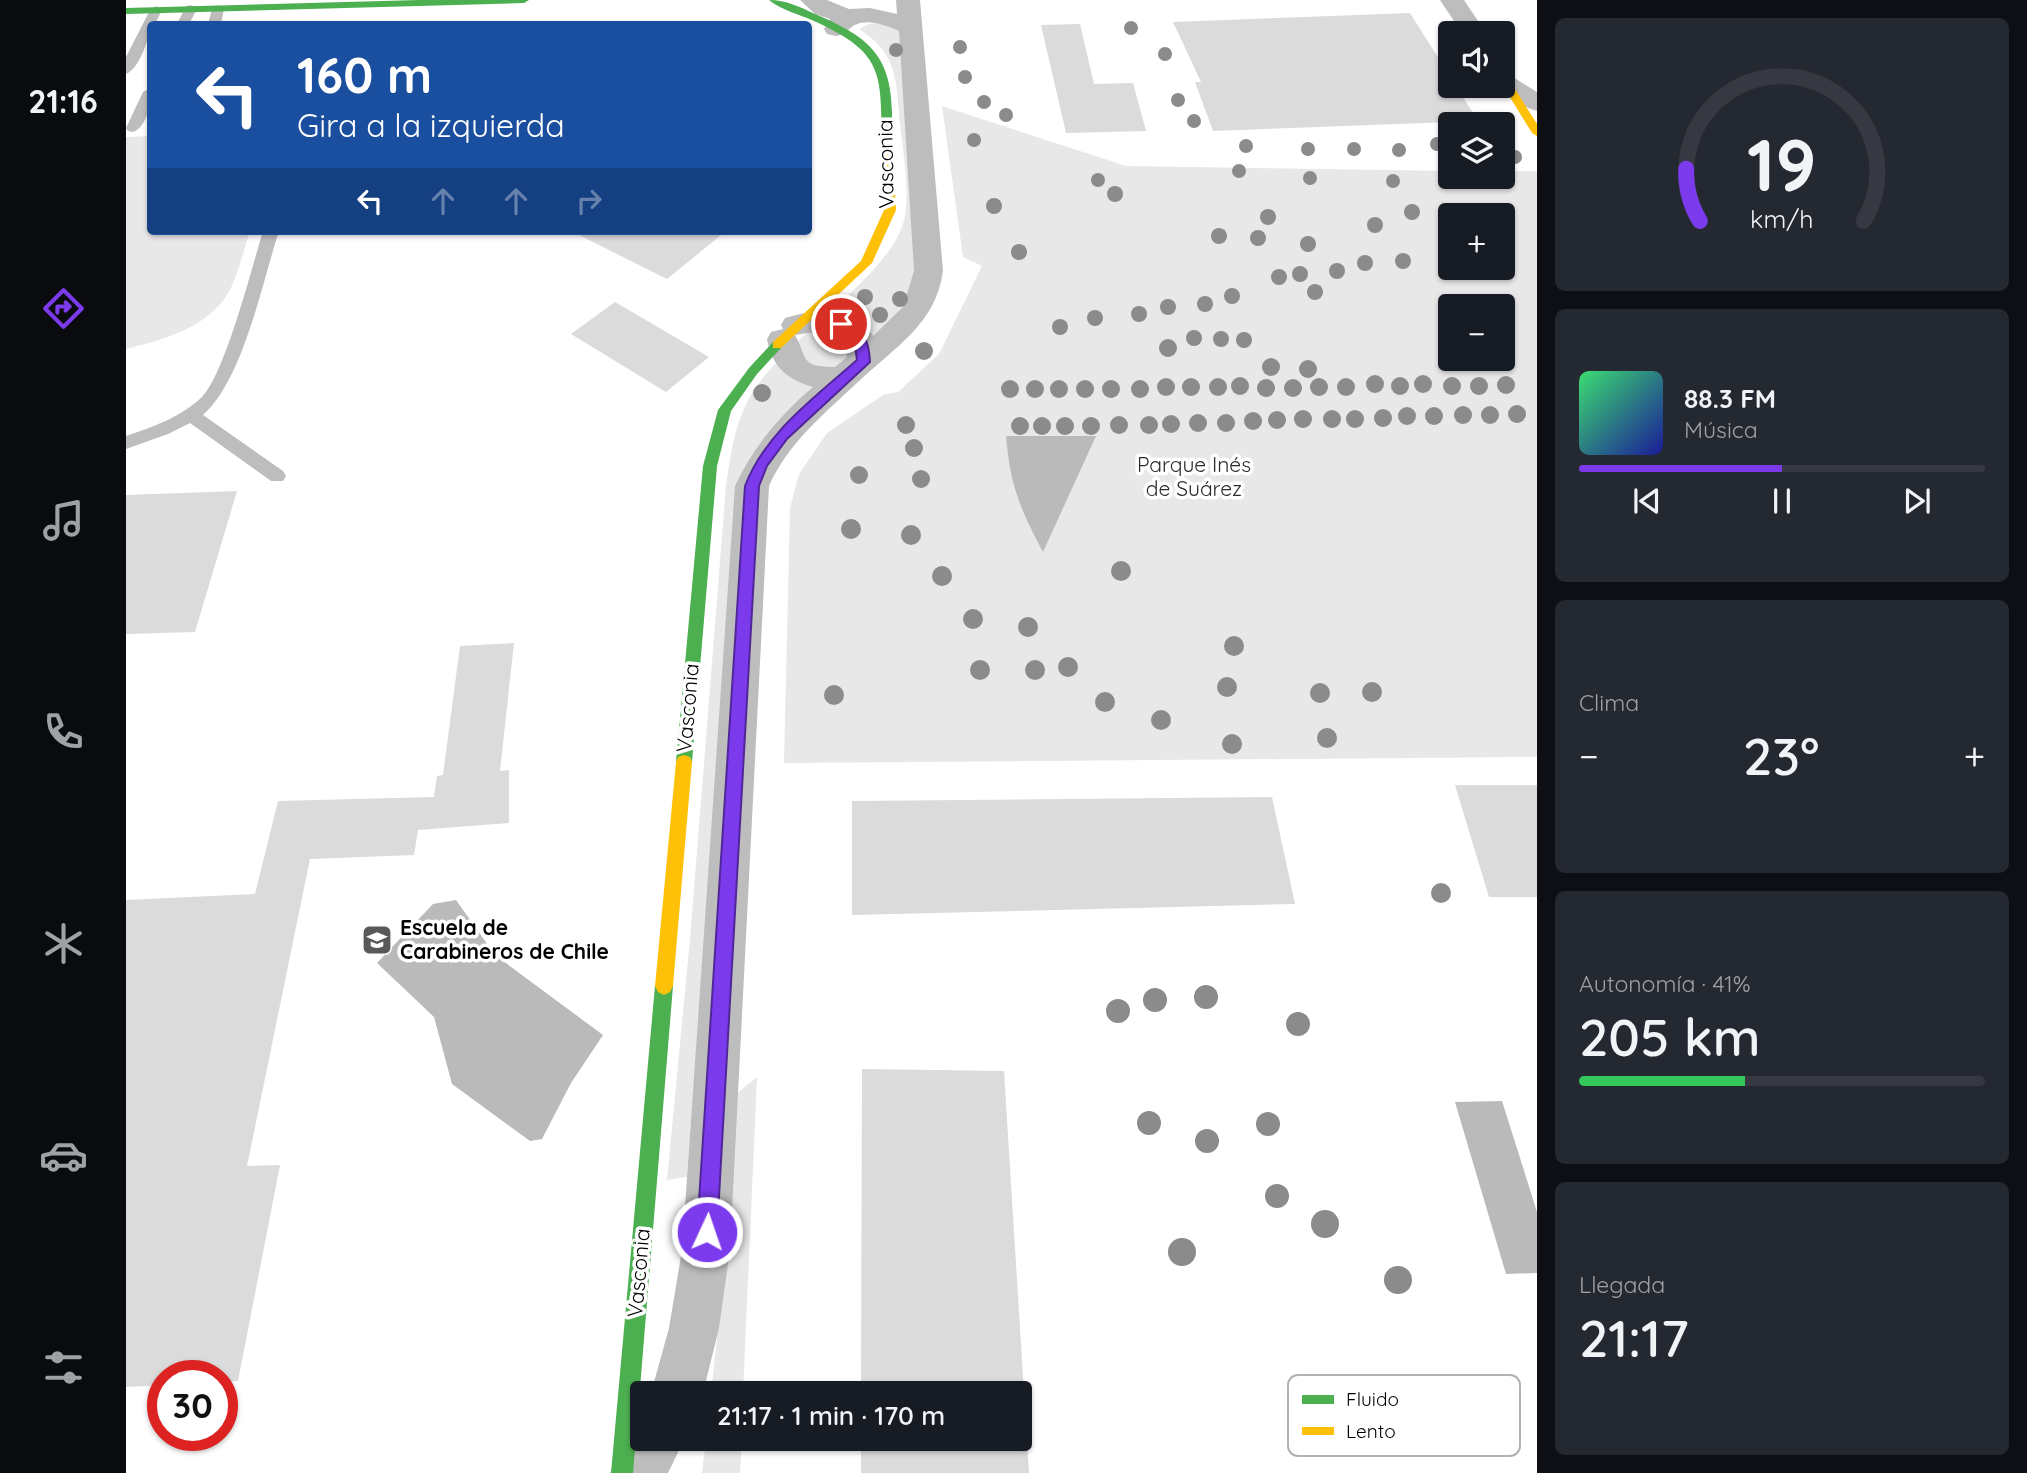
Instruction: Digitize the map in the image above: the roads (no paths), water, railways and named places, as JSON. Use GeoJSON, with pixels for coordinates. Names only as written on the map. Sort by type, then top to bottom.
{"type":"FeatureCollection","features":[{"type":"Feature","properties":{"kind":"street"},"geometry":{"type":"LineString","coordinates":[[126,11],[218,11],[524,0]]}},
{"type":"Feature","properties":{"kind":"street","name":"Vasconia"},"geometry":{"type":"LineString","coordinates":[[622,1473],[710,466],[725,410],[753,371],[789,332],[866,262],[890,210],[883,72],[875,54],[843,23],[774,0]]}},
{"type":"Feature","properties":{"kind":"street"},"geometry":{"type":"LineString","coordinates":[[812,0],[843,23]]}},
{"type":"Feature","properties":{"kind":"street"},"geometry":{"type":"LineString","coordinates":[[1452,0],[1466,21]]}},
{"type":"Feature","properties":{"kind":"street","name":"Vasconia"},"geometry":{"type":"LineString","coordinates":[[680,1381],[694,1328],[706,1250],[752,486],[761,464],[782,435],[915,314],[929,279],[929,250],[909,14],[843,23]]}},
{"type":"Feature","properties":{"kind":"street"},"geometry":{"type":"LineString","coordinates":[[1515,88],[1537,103]]}},
{"type":"Feature","properties":{"kind":"street"},"geometry":{"type":"LineString","coordinates":[[1515,97],[1537,133]]}},
{"type":"Feature","properties":{"kind":"street"},"geometry":{"type":"LineString","coordinates":[[830,321],[852,328],[863,343],[854,370],[813,376],[793,367],[786,360],[789,332],[830,321]]}},
{"type":"Feature","properties":{"kind":"street"},"geometry":{"type":"LineString","coordinates":[[637,1473],[651,1451]]}},
{"type":"Feature","properties":{"kind":"lane"},"geometry":{"type":"LineString","coordinates":[[185,21],[191,9]]}},
{"type":"Feature","properties":{"kind":"lane"},"geometry":{"type":"LineString","coordinates":[[150,21],[156,10]]}},
{"type":"Feature","properties":{"kind":"lane"},"geometry":{"type":"LineString","coordinates":[[126,70],[147,28]]}},
{"type":"Feature","properties":{"kind":"lane"},"geometry":{"type":"LineString","coordinates":[[130,128],[147,97]]}},
{"type":"Feature","properties":{"kind":"lane"},"geometry":{"type":"LineString","coordinates":[[126,443],[163,430],[191,415],[210,399],[226,373],[270,235]]}},
{"type":"Feature","properties":{"kind":"lane"},"geometry":{"type":"LineString","coordinates":[[191,415],[277,476]]}},
{"type":"Feature","properties":{"kind":"place","name":"Escuela de Carabineros de Chile"},"geometry":{"type":"Point","coordinates":[377,940]}},
{"type":"Feature","properties":{"kind":"park label","name":"Parque Inés de Suárez"},"geometry":{"type":"Point","coordinates":[1194,477]}}]}
